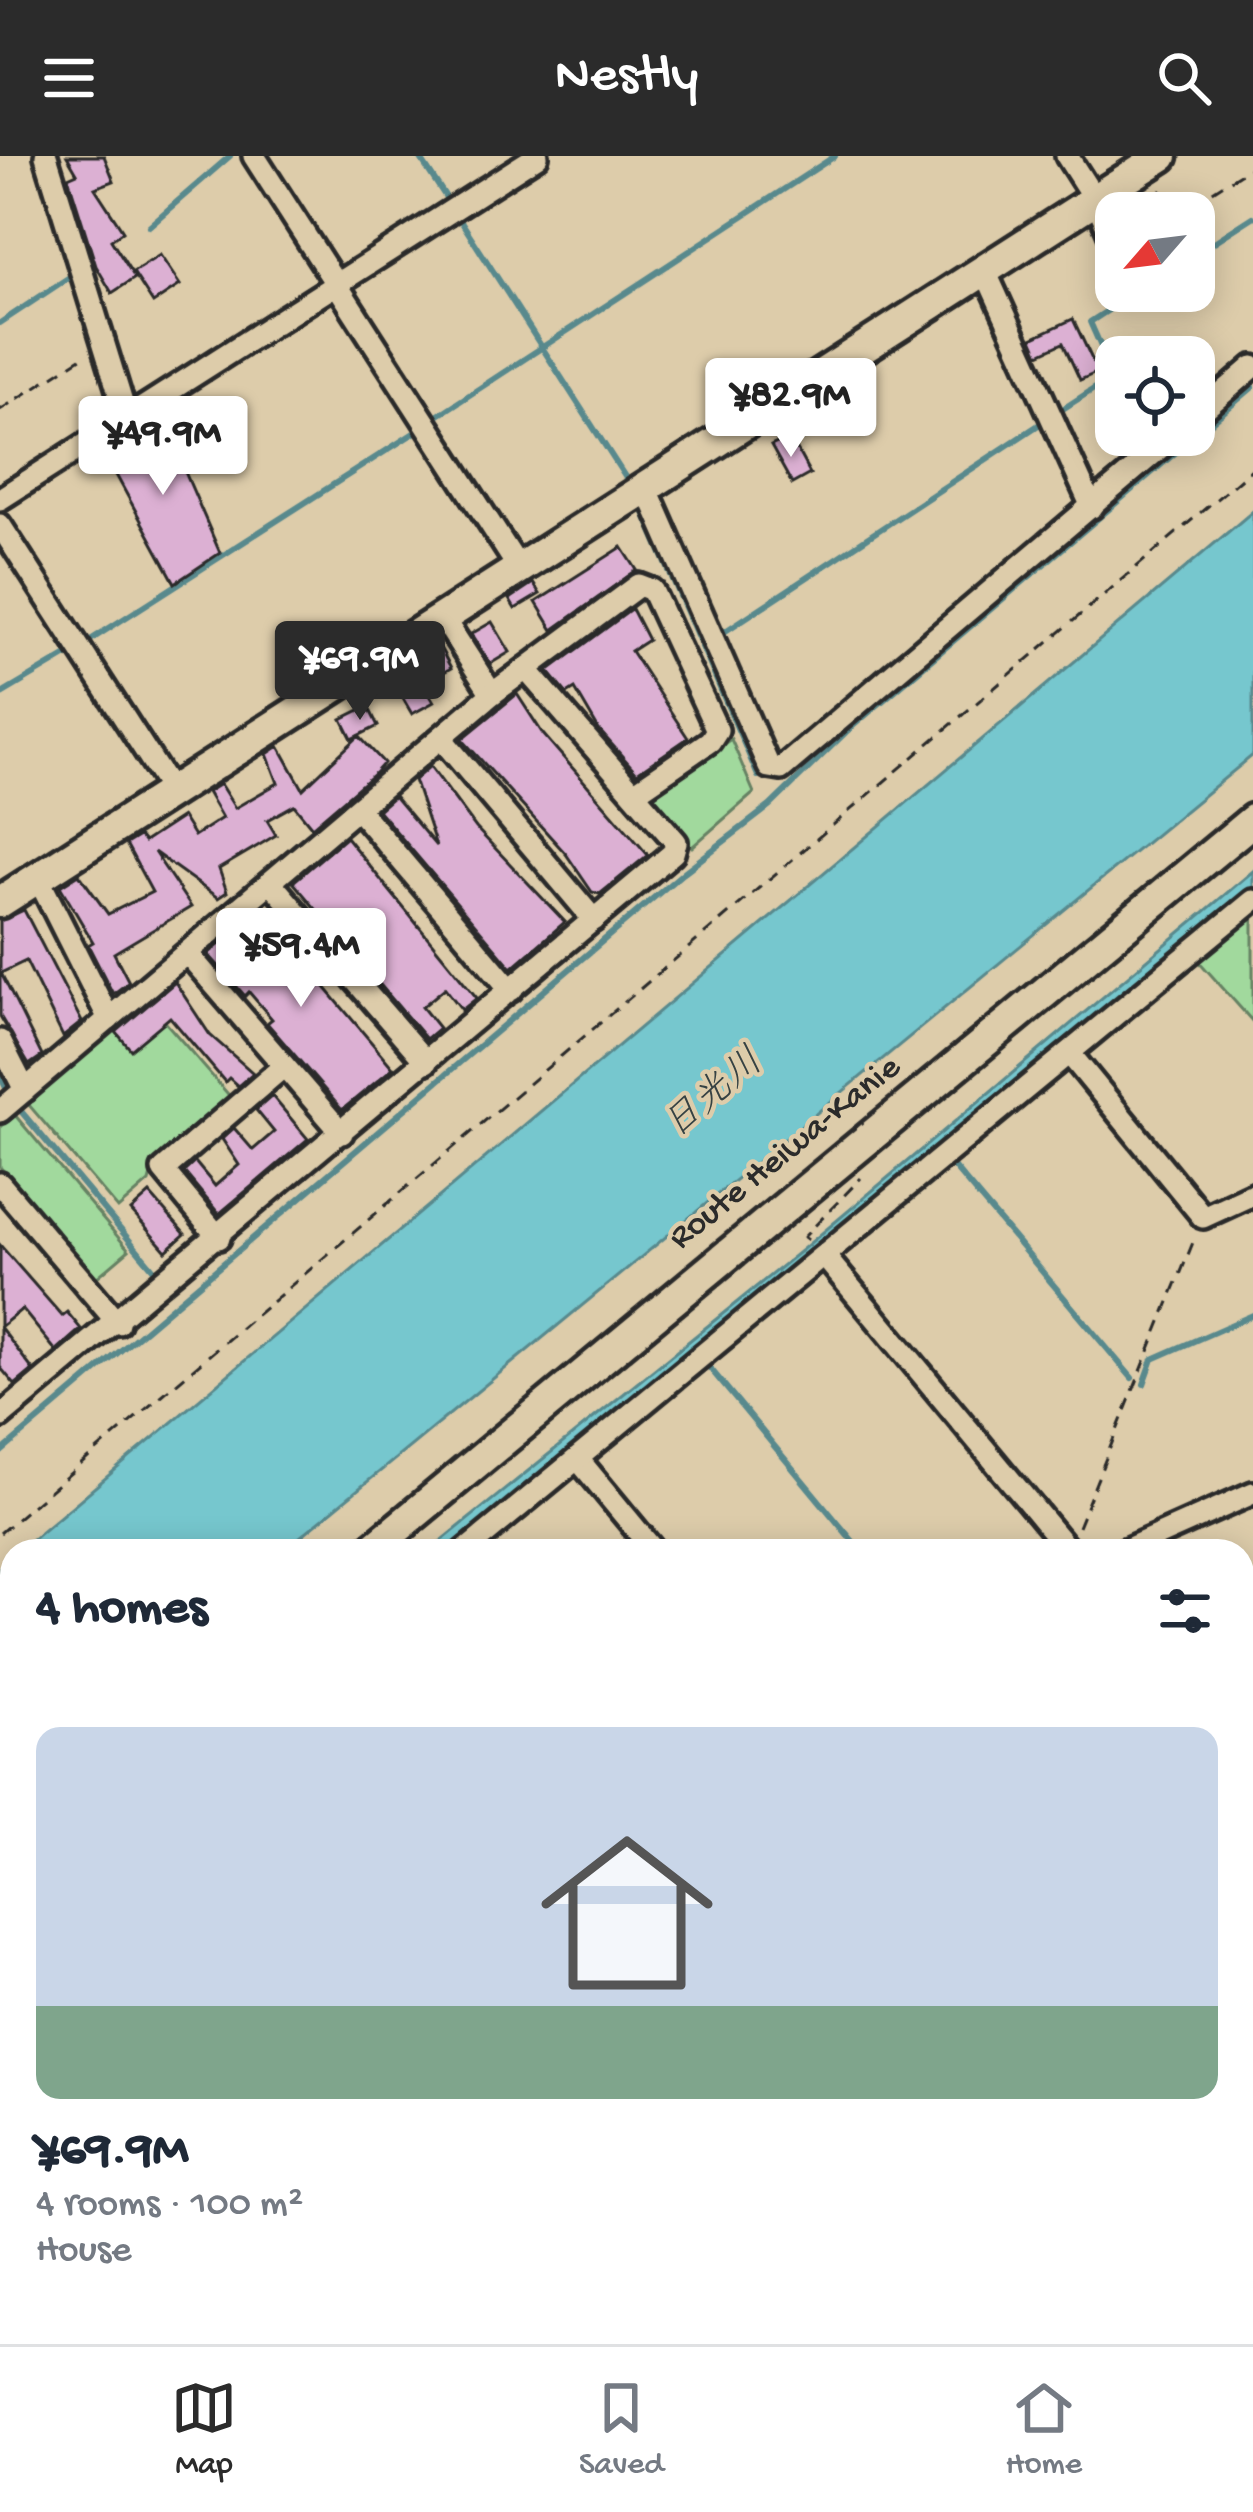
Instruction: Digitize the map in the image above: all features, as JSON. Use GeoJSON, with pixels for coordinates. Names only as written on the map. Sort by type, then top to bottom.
{"type":"FeatureCollection","features":[{"type":"Feature","properties":{"kind":"street"},"geometry":{"type":"LineString","coordinates":[[46,156],[127,419]]}},
{"type":"Feature","properties":{"kind":"street"},"geometry":{"type":"LineString","coordinates":[[254,156],[520,570]]}},
{"type":"Feature","properties":{"kind":"street"},"geometry":{"type":"LineString","coordinates":[[0,499],[537,156]]}},
{"type":"Feature","properties":{"kind":"street"},"geometry":{"type":"LineString","coordinates":[[1067,156],[1093,201]]}},
{"type":"Feature","properties":{"kind":"street"},"geometry":{"type":"LineString","coordinates":[[0,902],[1162,156]]}},
{"type":"Feature","properties":{"kind":"street"},"geometry":{"type":"LineString","coordinates":[[986,271],[1092,507]]}},
{"type":"Feature","properties":{"kind":"street"},"geometry":{"type":"LineString","coordinates":[[1215,400],[1253,367]]}},
{"type":"Feature","properties":{"kind":"street"},"geometry":{"type":"LineString","coordinates":[[646,487],[770,767],[782,770],[1150,456]]}},
{"type":"Feature","properties":{"kind":"street"},"geometry":{"type":"LineString","coordinates":[[0,525],[172,793]]}},
{"type":"Feature","properties":{"kind":"street"},"geometry":{"type":"LineString","coordinates":[[0,1111],[492,694],[639,585],[652,590],[717,730],[710,741],[634,793]]}},
{"type":"Feature","properties":{"kind":"street"},"geometry":{"type":"LineString","coordinates":[[443,618],[492,694]]}},
{"type":"Feature","properties":{"kind":"street"},"geometry":{"type":"LineString","coordinates":[[4,1404],[118,1323],[673,853],[676,842],[526,669]]}},
{"type":"Feature","properties":{"kind":"street"},"geometry":{"type":"LineString","coordinates":[[441,738],[594,920]]}},
{"type":"Feature","properties":{"kind":"street"},"geometry":{"type":"LineString","coordinates":[[358,808],[511,990]]}},
{"type":"Feature","properties":{"kind":"street","name":"Route Heiwa-Kanie"},"geometry":{"type":"LineString","coordinates":[[384,1539],[1253,820]]}},
{"type":"Feature","properties":{"kind":"street"},"geometry":{"type":"LineString","coordinates":[[38,878],[109,1019]]}},
{"type":"Feature","properties":{"kind":"street"},"geometry":{"type":"LineString","coordinates":[[271,883],[426,1062]]}},
{"type":"Feature","properties":{"kind":"street"},"geometry":{"type":"LineString","coordinates":[[480,1539],[826,1258],[1253,901]]}},
{"type":"Feature","properties":{"kind":"street"},"geometry":{"type":"LineString","coordinates":[[188,954],[342,1133]]}},
{"type":"Feature","properties":{"kind":"street"},"geometry":{"type":"LineString","coordinates":[[0,1041],[25,1090]]}},
{"type":"Feature","properties":{"kind":"street"},"geometry":{"type":"LineString","coordinates":[[1070,1054],[1203,1216],[1253,1194]]}},
{"type":"Feature","properties":{"kind":"street"},"geometry":{"type":"LineString","coordinates":[[219,1238],[163,1170],[284,1066]]}},
{"type":"Feature","properties":{"kind":"street"},"geometry":{"type":"LineString","coordinates":[[0,1184],[118,1323]]}},
{"type":"Feature","properties":{"kind":"street"},"geometry":{"type":"LineString","coordinates":[[826,1258],[1059,1539]]}},
{"type":"Feature","properties":{"kind":"street"},"geometry":{"type":"LineString","coordinates":[[578,1459],[643,1539]]}},
{"type":"Feature","properties":{"kind":"street"},"geometry":{"type":"LineString","coordinates":[[1150,1539],[1253,1493]]}},
{"type":"Feature","properties":{"kind":"lane"},"geometry":{"type":"LineString","coordinates":[[1093,201],[1095,206]]}},
{"type":"Feature","properties":{"kind":"path"},"geometry":{"type":"LineString","coordinates":[[1212,192],[1253,166]]}},
{"type":"Feature","properties":{"kind":"path"},"geometry":{"type":"LineString","coordinates":[[0,410],[103,344]]}},
{"type":"Feature","properties":{"kind":"path"},"geometry":{"type":"LineString","coordinates":[[0,1533],[1253,468]]}},
{"type":"Feature","properties":{"kind":"path"},"geometry":{"type":"LineString","coordinates":[[1074,1539],[1203,1216]]}},
{"type":"Feature","properties":{"kind":"green space"},"geometry":{"type":"Polygon","coordinates":[[[731,739],[754,793],[692,847],[652,802],[652,793],[731,739]]]}},
{"type":"Feature","properties":{"kind":"green space"},"geometry":{"type":"Polygon","coordinates":[[[1253,911],[1253,1022],[1196,958],[1253,911]]]}},
{"type":"Feature","properties":{"kind":"green space"},"geometry":{"type":"Polygon","coordinates":[[[146,1000],[234,1101],[153,1167],[149,1182],[118,1209],[28,1104],[146,1000]]]}},
{"type":"Feature","properties":{"kind":"green space"},"geometry":{"type":"Polygon","coordinates":[[[14,1114],[129,1250],[95,1279],[0,1167],[0,1127],[14,1114]]]}},
{"type":"Feature","properties":{"kind":"water","name":"日光川"},"geometry":{"type":"Polygon","coordinates":[[[1253,511],[1253,755],[298,1539],[33,1539],[1253,511]]]}},
{"type":"Feature","properties":{"kind":"water"},"geometry":{"type":"Polygon","coordinates":[[[1253,871],[1253,891],[839,1239],[468,1539],[444,1539],[803,1249],[1253,871]]]}},
{"type":"Feature","properties":{"kind":"building"},"geometry":{"type":"Polygon","coordinates":[[[67,156],[104,156],[114,181],[95,188],[123,231],[111,240],[135,278],[112,293],[96,266],[68,177],[77,173],[67,156]]]}},
{"type":"Feature","properties":{"kind":"building"},"geometry":{"type":"Polygon","coordinates":[[[160,255],[180,285],[153,303],[133,272],[160,255]]]}},
{"type":"Feature","properties":{"kind":"building"},"geometry":{"type":"Polygon","coordinates":[[[1073,319],[1095,373],[1080,380],[1063,343],[1039,354],[1032,338],[1073,319]]]}},
{"type":"Feature","properties":{"kind":"building"},"geometry":{"type":"Polygon","coordinates":[[[160,414],[220,553],[175,583],[103,451],[160,414]]]}},
{"type":"Feature","properties":{"kind":"building"},"geometry":{"type":"Polygon","coordinates":[[[790,437],[810,474],[792,484],[771,446],[790,437]]]}},
{"type":"Feature","properties":{"kind":"building"},"geometry":{"type":"Polygon","coordinates":[[[622,547],[637,570],[553,630],[536,602],[622,547]]]}},
{"type":"Feature","properties":{"kind":"building"},"geometry":{"type":"Polygon","coordinates":[[[533,583],[540,594],[515,609],[509,599],[533,583]]]}},
{"type":"Feature","properties":{"kind":"building"},"geometry":{"type":"Polygon","coordinates":[[[632,609],[648,640],[631,651],[688,738],[637,773],[599,730],[575,689],[567,694],[548,671],[632,609]]]}},
{"type":"Feature","properties":{"kind":"building"},"geometry":{"type":"Polygon","coordinates":[[[492,622],[510,652],[490,664],[471,634],[492,622]]]}},
{"type":"Feature","properties":{"kind":"building"},"geometry":{"type":"Polygon","coordinates":[[[438,644],[451,668],[430,680],[417,657],[438,644]]]}},
{"type":"Feature","properties":{"kind":"building"},"geometry":{"type":"Polygon","coordinates":[[[417,673],[434,702],[412,714],[395,685],[417,673]]]}},
{"type":"Feature","properties":{"kind":"building"},"geometry":{"type":"Polygon","coordinates":[[[517,694],[543,734],[648,855],[600,894],[592,892],[566,854],[462,739],[517,694]]]}},
{"type":"Feature","properties":{"kind":"building"},"geometry":{"type":"Polygon","coordinates":[[[368,706],[378,726],[352,739],[342,719],[368,706]]]}},
{"type":"Feature","properties":{"kind":"building"},"geometry":{"type":"Polygon","coordinates":[[[359,736],[384,763],[312,827],[294,805],[267,820],[276,835],[219,869],[227,892],[218,898],[154,852],[191,907],[114,953],[129,982],[113,994],[88,945],[93,942],[60,886],[79,874],[108,914],[152,892],[126,844],[139,836],[144,842],[182,817],[194,836],[222,818],[207,792],[220,784],[235,808],[278,783],[267,754],[279,746],[303,789],[359,736]]]}},
{"type":"Feature","properties":{"kind":"building"},"geometry":{"type":"Polygon","coordinates":[[[430,766],[476,828],[565,922],[512,968],[378,810],[394,796],[436,846],[414,780],[430,766]]]}},
{"type":"Feature","properties":{"kind":"building"},"geometry":{"type":"Polygon","coordinates":[[[346,837],[477,998],[462,1010],[445,988],[422,1007],[439,1028],[426,1039],[293,882],[346,837]]]}},
{"type":"Feature","properties":{"kind":"building"},"geometry":{"type":"Polygon","coordinates":[[[24,910],[82,1022],[63,1037],[26,961],[1,973],[42,1056],[29,1065],[0,1016],[0,921],[24,910]]]}},
{"type":"Feature","properties":{"kind":"building"},"geometry":{"type":"Polygon","coordinates":[[[260,910],[393,1068],[342,1110],[267,1023],[272,1019],[249,992],[245,996],[208,954],[260,910]]]}},
{"type":"Feature","properties":{"kind":"building"},"geometry":{"type":"Polygon","coordinates":[[[175,982],[210,1035],[253,1073],[238,1086],[229,1078],[225,1082],[170,1017],[131,1050],[116,1032],[175,982]]]}},
{"type":"Feature","properties":{"kind":"building"},"geometry":{"type":"Polygon","coordinates":[[[272,1096],[308,1139],[219,1214],[184,1172],[195,1162],[215,1186],[239,1165],[222,1139],[234,1128],[253,1150],[274,1132],[256,1110],[272,1096]]]}},
{"type":"Feature","properties":{"kind":"building"},"geometry":{"type":"Polygon","coordinates":[[[150,1194],[185,1234],[166,1251],[131,1211],[150,1194]]]}},
{"type":"Feature","properties":{"kind":"building"},"geometry":{"type":"Polygon","coordinates":[[[0,1245],[62,1316],[67,1312],[81,1329],[56,1351],[22,1309],[0,1327],[0,1245]]]}},
{"type":"Feature","properties":{"kind":"building"},"geometry":{"type":"Polygon","coordinates":[[[0,1327],[33,1370],[15,1385],[0,1367],[0,1327]]]}},
{"type":"Feature","properties":{"kind":"waterway"},"geometry":{"type":"LineString","coordinates":[[149,226],[230,156]]}},
{"type":"Feature","properties":{"kind":"waterway"},"geometry":{"type":"LineString","coordinates":[[419,156],[449,202]]}},
{"type":"Feature","properties":{"kind":"waterway"},"geometry":{"type":"LineString","coordinates":[[434,418],[835,156]]}},
{"type":"Feature","properties":{"kind":"waterway"},"geometry":{"type":"LineString","coordinates":[[1215,241],[1253,217]]}},
{"type":"Feature","properties":{"kind":"waterway"},"geometry":{"type":"LineString","coordinates":[[459,218],[629,483]]}},
{"type":"Feature","properties":{"kind":"waterway"},"geometry":{"type":"LineString","coordinates":[[0,323],[71,276]]}},
{"type":"Feature","properties":{"kind":"waterway"},"geometry":{"type":"LineString","coordinates":[[1058,412],[1114,376],[1090,322],[1105,312]]}},
{"type":"Feature","properties":{"kind":"waterway"},"geometry":{"type":"LineString","coordinates":[[0,1453],[684,872],[770,806],[846,732],[1253,387]]}},
{"type":"Feature","properties":{"kind":"waterway"},"geometry":{"type":"LineString","coordinates":[[721,634],[1043,422]]}},
{"type":"Feature","properties":{"kind":"waterway"},"geometry":{"type":"LineString","coordinates":[[89,641],[417,431]]}},
{"type":"Feature","properties":{"kind":"waterway"},"geometry":{"type":"LineString","coordinates":[[642,508],[758,776]]}},
{"type":"Feature","properties":{"kind":"waterway"},"geometry":{"type":"LineString","coordinates":[[0,695],[69,654]]}},
{"type":"Feature","properties":{"kind":"waterway"},"geometry":{"type":"LineString","coordinates":[[0,1076],[7,1090]]}},
{"type":"Feature","properties":{"kind":"waterway"},"geometry":{"type":"LineString","coordinates":[[20,1110],[156,1272]]}},
{"type":"Feature","properties":{"kind":"waterway"},"geometry":{"type":"LineString","coordinates":[[953,1166],[1132,1378]]}},
{"type":"Feature","properties":{"kind":"waterway"},"geometry":{"type":"LineString","coordinates":[[1144,1384],[1153,1359],[1253,1315]]}},
{"type":"Feature","properties":{"kind":"waterway"},"geometry":{"type":"LineString","coordinates":[[709,1367],[851,1539]]}}]}
